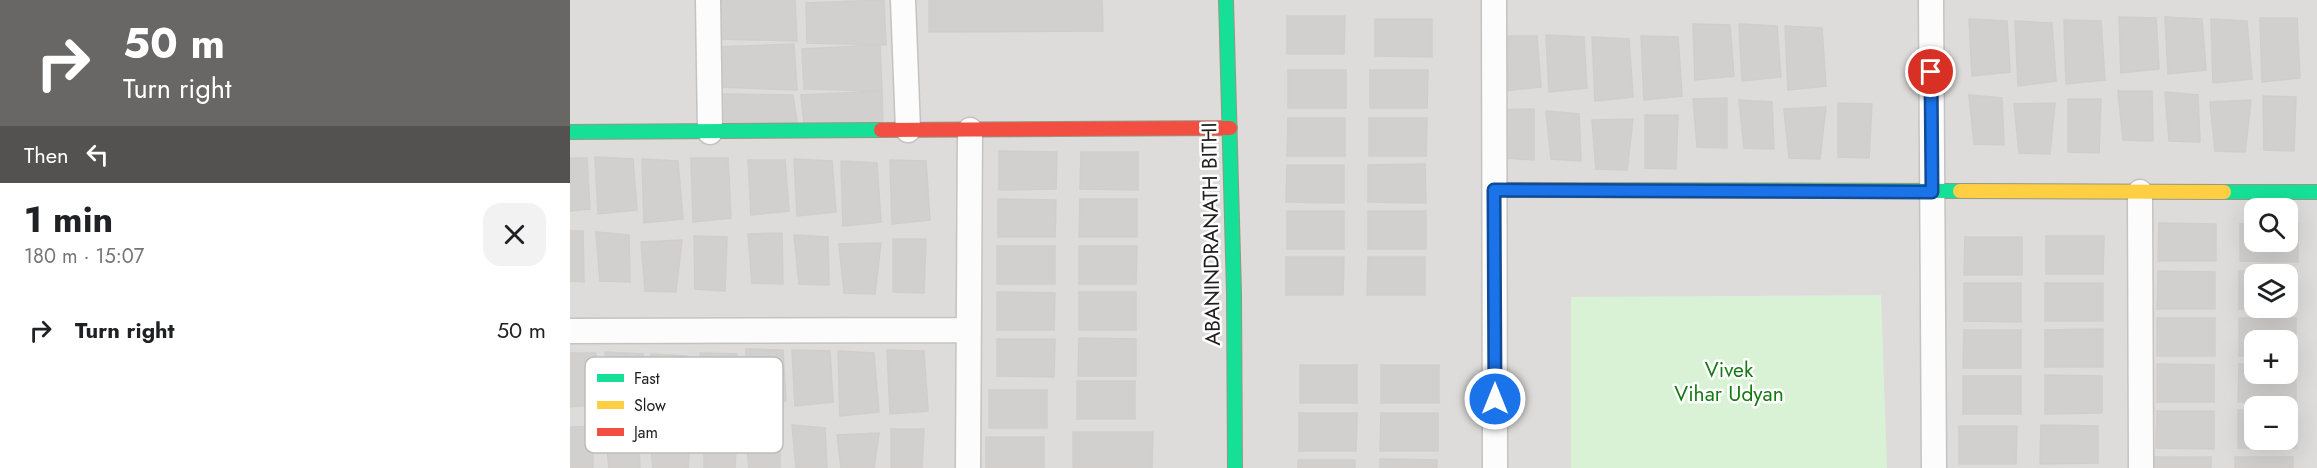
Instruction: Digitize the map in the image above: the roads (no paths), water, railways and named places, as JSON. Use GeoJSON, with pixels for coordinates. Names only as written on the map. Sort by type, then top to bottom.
{"type":"FeatureCollection","features":[{"type":"Feature","properties":{"kind":"street"},"geometry":{"type":"LineString","coordinates":[[708,0],[710,132]]}},
{"type":"Feature","properties":{"kind":"street"},"geometry":{"type":"LineString","coordinates":[[903,0],[908,130]]}},
{"type":"Feature","properties":{"kind":"street","name":"ABANINDRANATH BITHI"},"geometry":{"type":"LineString","coordinates":[[1226,0],[1234,293],[1235,468]]}},
{"type":"Feature","properties":{"kind":"street"},"geometry":{"type":"LineString","coordinates":[[1494,0],[1495,468]]}},
{"type":"Feature","properties":{"kind":"street"},"geometry":{"type":"LineString","coordinates":[[1931,0],[1934,468]]}},
{"type":"Feature","properties":{"kind":"street"},"geometry":{"type":"LineString","coordinates":[[570,132],[1230,128]]}},
{"type":"Feature","properties":{"kind":"street"},"geometry":{"type":"LineString","coordinates":[[968,468],[970,130]]}},
{"type":"Feature","properties":{"kind":"street"},"geometry":{"type":"LineString","coordinates":[[1494,190],[2317,192]]}},
{"type":"Feature","properties":{"kind":"street"},"geometry":{"type":"LineString","coordinates":[[2140,192],[2140,468]]}},
{"type":"Feature","properties":{"kind":"street"},"geometry":{"type":"LineString","coordinates":[[570,332],[968,330]]}},
{"type":"Feature","properties":{"kind":"park label","name":"Vivek Vihar Udyan"},"geometry":{"type":"Point","coordinates":[1729,382]}}]}
